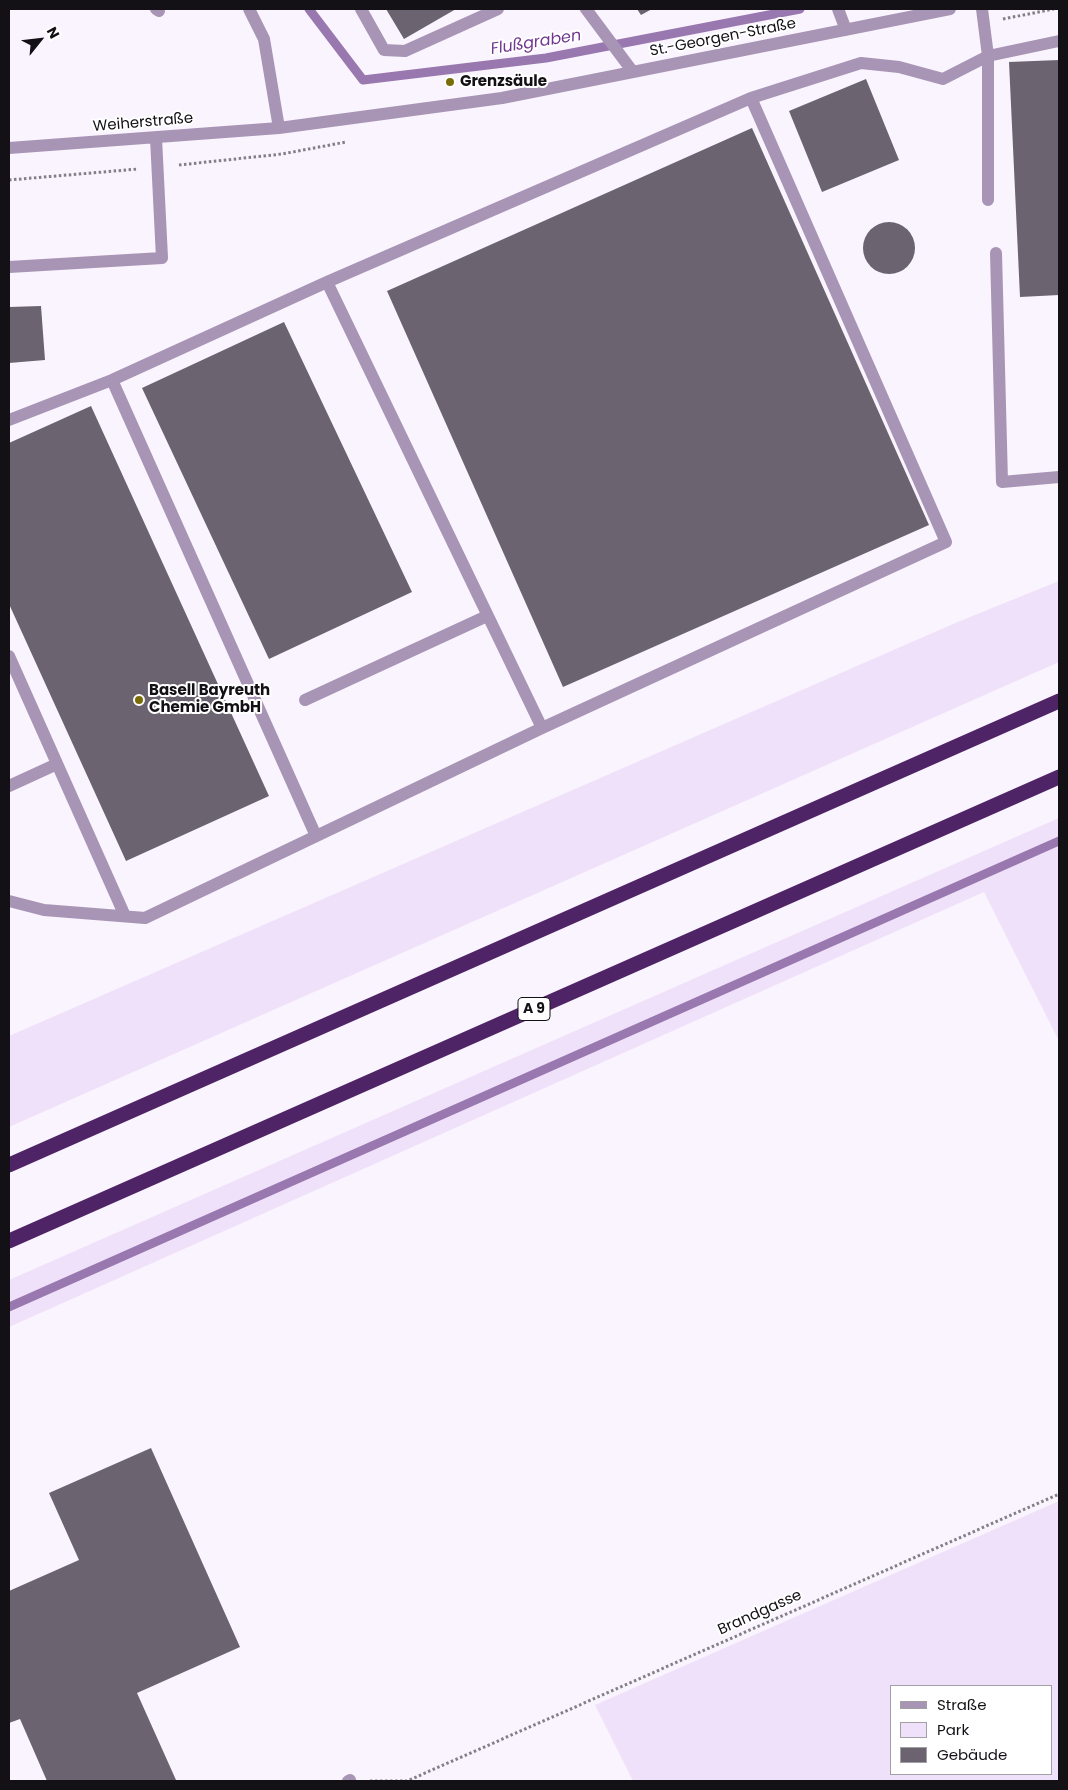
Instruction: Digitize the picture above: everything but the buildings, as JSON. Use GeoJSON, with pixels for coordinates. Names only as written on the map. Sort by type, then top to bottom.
{"type":"FeatureCollection","features":[{"type":"Feature","properties":{"kind":"highway"},"geometry":{"type":"LineString","coordinates":[[9,1165],[1059,701]]}},
{"type":"Feature","properties":{"kind":"highway","name":"A 9"},"geometry":{"type":"LineString","coordinates":[[9,1241],[1059,777]]}},
{"type":"Feature","properties":{"kind":"street"},"geometry":{"type":"LineString","coordinates":[[249,9],[264,39],[279,128]]}},
{"type":"Feature","properties":{"kind":"street"},"geometry":{"type":"LineString","coordinates":[[361,9],[384,50],[405,52],[498,9]]}},
{"type":"Feature","properties":{"kind":"street"},"geometry":{"type":"LineString","coordinates":[[586,9],[633,72]]}},
{"type":"Feature","properties":{"kind":"street","name":"St.-Georgen-Straße"},"geometry":{"type":"LineString","coordinates":[[502,98],[950,9]]}},
{"type":"Feature","properties":{"kind":"street"},"geometry":{"type":"LineString","coordinates":[[982,9],[988,56],[988,200]]}},
{"type":"Feature","properties":{"kind":"street"},"geometry":{"type":"LineString","coordinates":[[838,10],[846,30]]}},
{"type":"Feature","properties":{"kind":"street"},"geometry":{"type":"LineString","coordinates":[[9,420],[112,380],[327,282],[751,98],[861,63],[899,67],[943,80],[988,56],[1059,41]]}},
{"type":"Feature","properties":{"kind":"street","name":"Weiherstraße"},"geometry":{"type":"LineString","coordinates":[[9,148],[279,128],[502,98]]}},
{"type":"Feature","properties":{"kind":"street"},"geometry":{"type":"LineString","coordinates":[[9,901],[44,910],[145,918],[542,728],[946,542],[751,98]]}},
{"type":"Feature","properties":{"kind":"street"},"geometry":{"type":"LineString","coordinates":[[9,267],[162,258],[156,138]]}},
{"type":"Feature","properties":{"kind":"street"},"geometry":{"type":"LineString","coordinates":[[996,253],[1002,482],[1059,477]]}},
{"type":"Feature","properties":{"kind":"street"},"geometry":{"type":"LineString","coordinates":[[327,282],[542,728]]}},
{"type":"Feature","properties":{"kind":"street"},"geometry":{"type":"LineString","coordinates":[[112,380],[316,836]]}},
{"type":"Feature","properties":{"kind":"street"},"geometry":{"type":"LineString","coordinates":[[305,700],[488,616]]}},
{"type":"Feature","properties":{"kind":"street"},"geometry":{"type":"LineString","coordinates":[[9,656],[125,916]]}},
{"type":"Feature","properties":{"kind":"street"},"geometry":{"type":"LineString","coordinates":[[9,786],[57,764]]}},
{"type":"Feature","properties":{"kind":"path","name":"Brandgasse"},"geometry":{"type":"LineString","coordinates":[[349,1781],[407,1781],[1059,1494]]}},
{"type":"Feature","properties":{"kind":"green space"},"geometry":{"type":"Polygon","coordinates":[[[1059,581],[1059,662],[9,1127],[9,1036],[960,621],[1059,581]]]}},
{"type":"Feature","properties":{"kind":"green space"},"geometry":{"type":"Polygon","coordinates":[[[1059,818],[1059,1041],[984,892],[9,1327],[9,1280],[1059,818]]]}},
{"type":"Feature","properties":{"kind":"green space"},"geometry":{"type":"Polygon","coordinates":[[[1059,1501],[1059,1781],[633,1781],[595,1705],[1059,1501]]]}},
{"type":"Feature","properties":{"kind":"waterway","name":"Flußgraben"},"geometry":{"type":"LineString","coordinates":[[309,9],[363,80],[546,58],[800,9]]}},
{"type":"Feature","properties":{"kind":"waterway"},"geometry":{"type":"LineString","coordinates":[[9,1307],[1059,841]]}},
{"type":"Feature","properties":{"kind":"place","name":"Grenzsäule"},"geometry":{"type":"Point","coordinates":[450,82]}},
{"type":"Feature","properties":{"kind":"place","name":"Basell Bayreuth Chemie GmbH"},"geometry":{"type":"Point","coordinates":[139,700]}}]}
